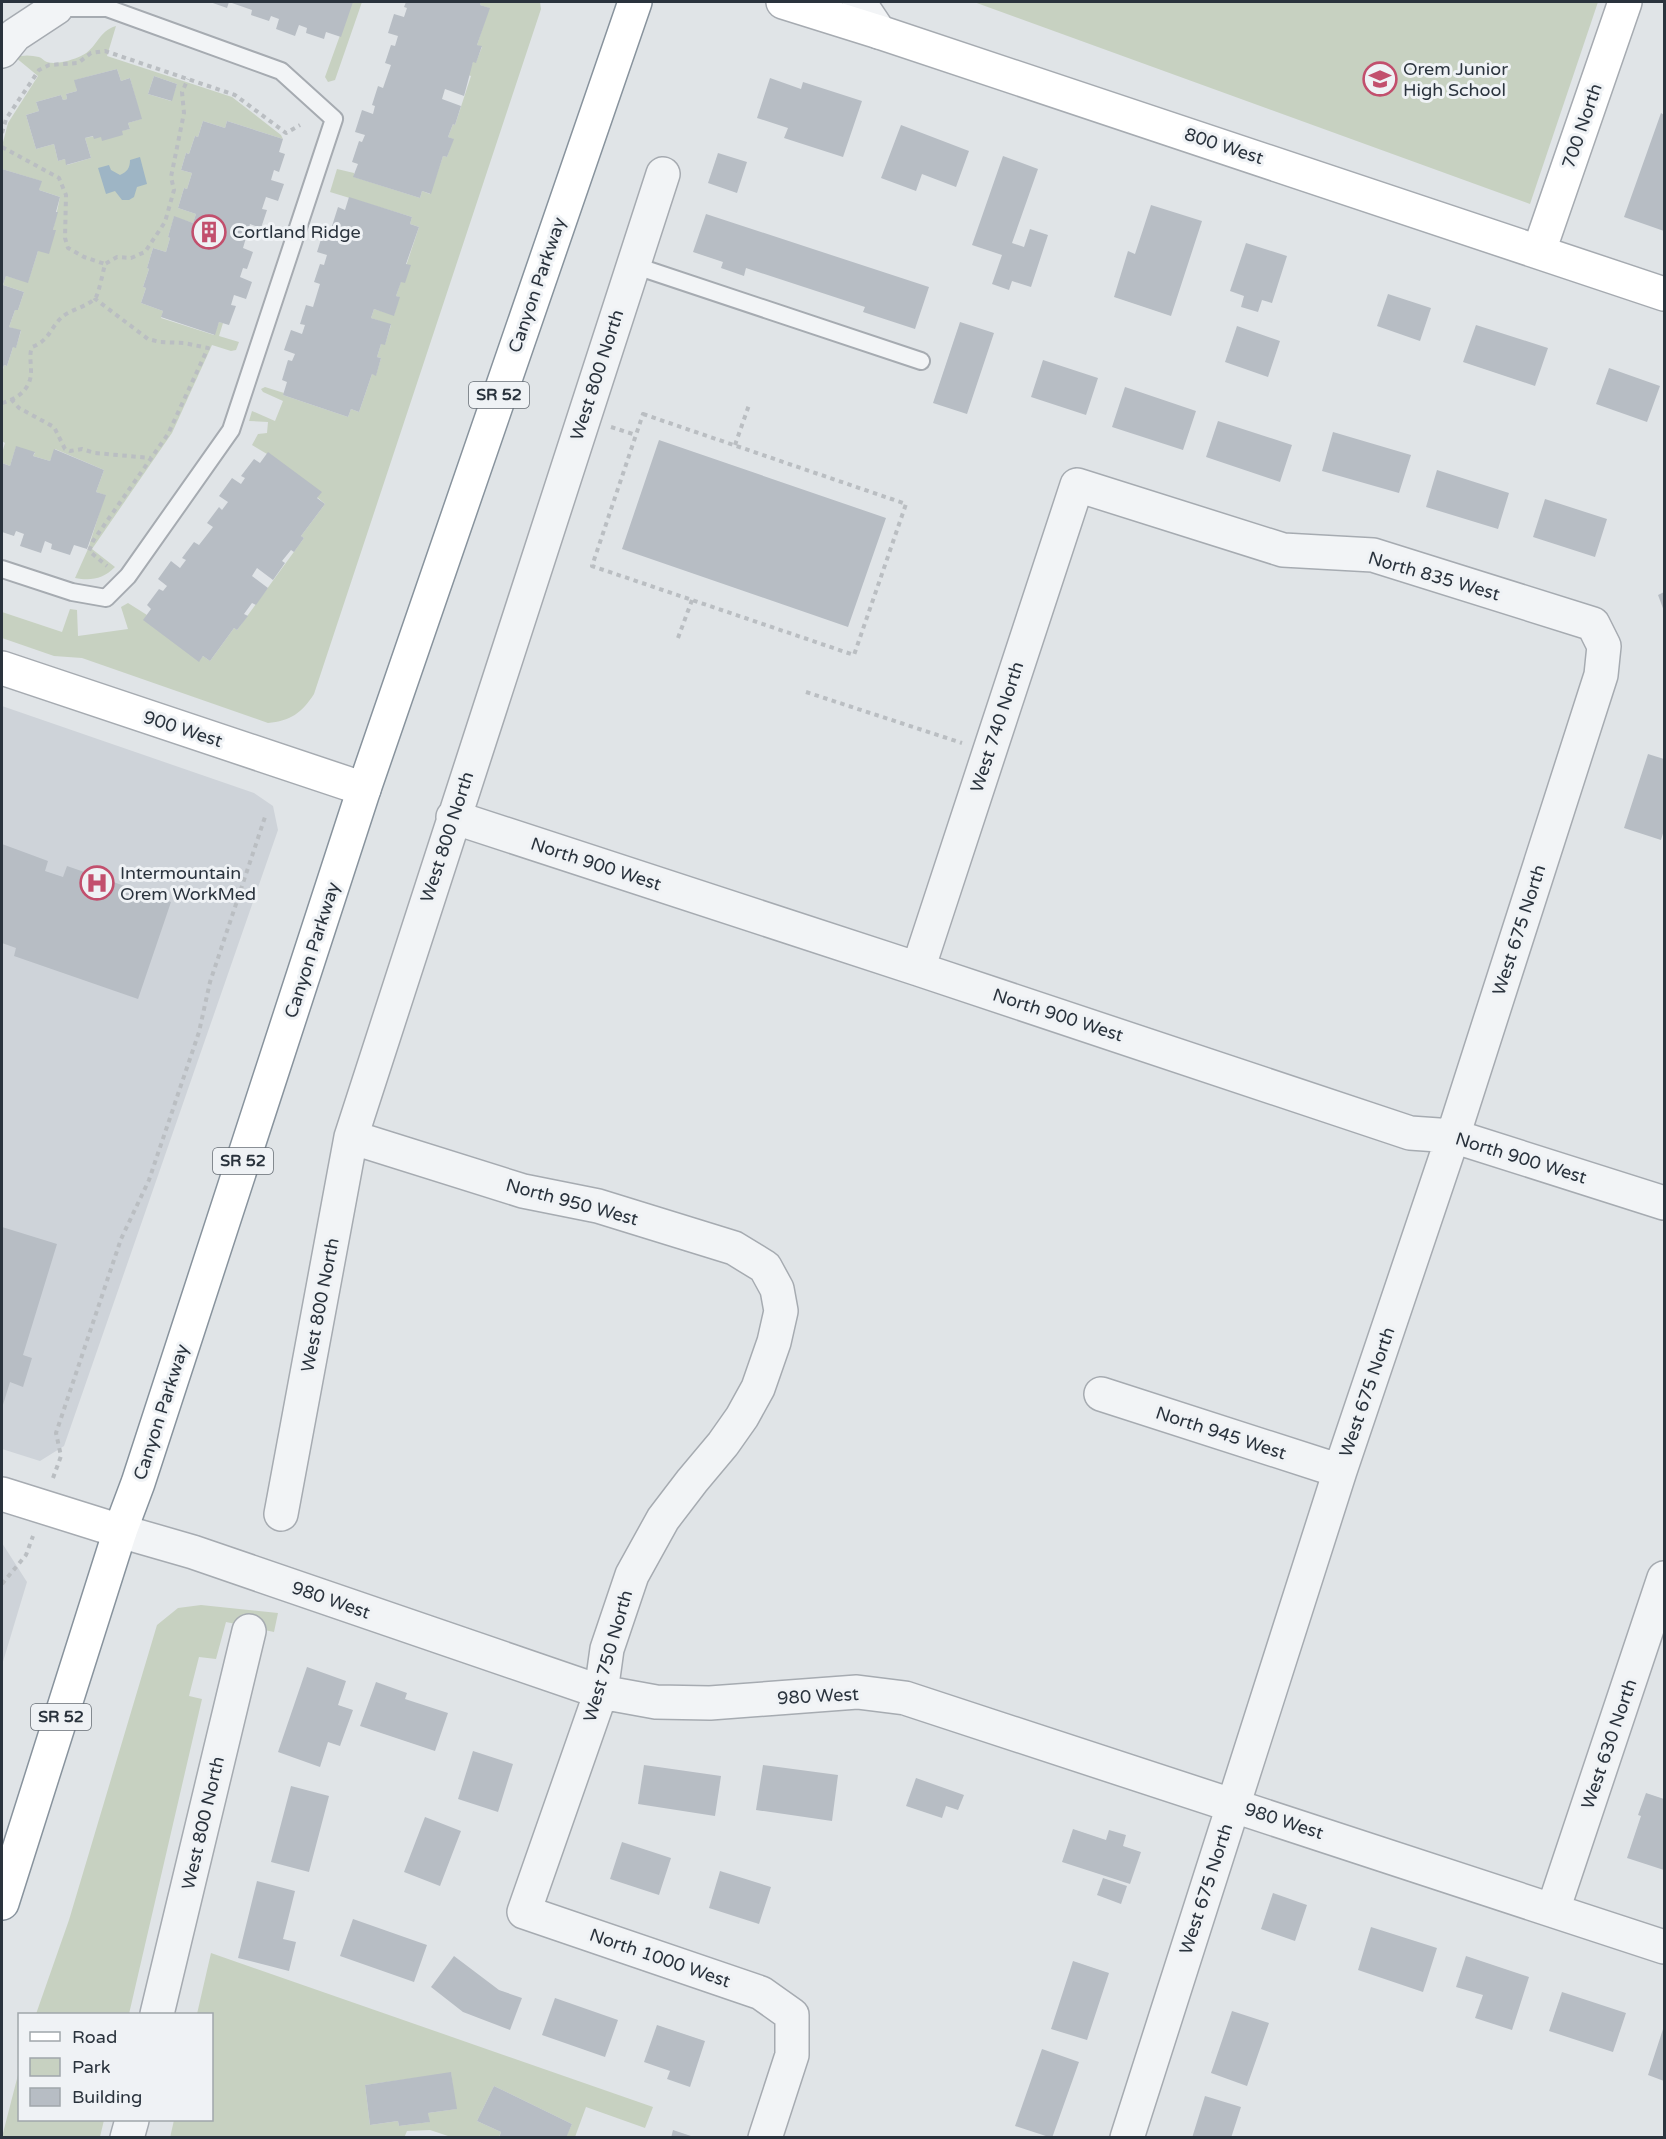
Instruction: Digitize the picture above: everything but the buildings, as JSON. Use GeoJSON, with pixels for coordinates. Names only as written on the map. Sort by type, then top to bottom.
{"type":"FeatureCollection","features":[{"type":"Feature","properties":{"kind":"main road","name":"Canyon Parkway"},"geometry":{"type":"LineString","coordinates":[[2,1903],[120,1532],[138,1483],[364,789],[635,2]]}},
{"type":"Feature","properties":{"kind":"main road","name":"800 West"},"geometry":{"type":"LineString","coordinates":[[783,2],[1665,294]]}},
{"type":"Feature","properties":{"kind":"main road","name":"700 North"},"geometry":{"type":"LineString","coordinates":[[1539,251],[1625,2]]}},
{"type":"Feature","properties":{"kind":"main road","name":"900 West"},"geometry":{"type":"LineString","coordinates":[[2,668],[364,789]]}},
{"type":"Feature","properties":{"kind":"main road","name":"980 West"},"geometry":{"type":"LineString","coordinates":[[2,1494],[120,1532]]}},
{"type":"Feature","properties":{"kind":"street"},"geometry":{"type":"LineString","coordinates":[[859,2],[879,32]]}},
{"type":"Feature","properties":{"kind":"street"},"geometry":{"type":"LineString","coordinates":[[2,51],[15,35],[56,5]]}},
{"type":"Feature","properties":{"kind":"street","name":"West 800 North"},"geometry":{"type":"LineString","coordinates":[[281,1514],[351,1137],[663,174]]}},
{"type":"Feature","properties":{"kind":"street","name":"North 835 West"},"geometry":{"type":"LineString","coordinates":[[1077,485],[1283,550],[1373,555],[1593,624],[1604,646]]}},
{"type":"Feature","properties":{"kind":"street","name":"West 740 North"},"geometry":{"type":"LineString","coordinates":[[918,969],[1077,485]]}},
{"type":"Feature","properties":{"kind":"street","name":"West 675 North"},"geometry":{"type":"LineString","coordinates":[[1127,2138],[1340,1472],[1453,1136],[1601,675],[1604,646]]}},
{"type":"Feature","properties":{"kind":"street","name":"North 900 West"},"geometry":{"type":"LineString","coordinates":[[453,817],[1410,1133],[1453,1136],[1665,1203]]}},
{"type":"Feature","properties":{"kind":"street","name":"North 950 West"},"geometry":{"type":"LineString","coordinates":[[351,1137],[523,1191],[598,1206],[734,1248],[765,1267],[777,1289]]}},
{"type":"Feature","properties":{"kind":"street","name":"West 750 North"},"geometry":{"type":"LineString","coordinates":[[524,1912],[601,1692],[607,1649],[632,1575],[663,1519],[723,1444],[742,1417],[758,1388],[774,1342],[781,1311],[777,1289]]}},
{"type":"Feature","properties":{"kind":"street","name":"North 945 West"},"geometry":{"type":"LineString","coordinates":[[1101,1394],[1340,1472]]}},
{"type":"Feature","properties":{"kind":"street","name":"980 West"},"geometry":{"type":"LineString","coordinates":[[120,1532],[193,1552],[601,1692],[656,1702],[710,1703],[857,1692],[905,1698],[1665,1947]]}},
{"type":"Feature","properties":{"kind":"street","name":"West 630 North"},"geometry":{"type":"LineString","coordinates":[[1553,1910],[1664,1578]]}},
{"type":"Feature","properties":{"kind":"street","name":"West 800 North"},"geometry":{"type":"LineString","coordinates":[[157,2013],[249,1631]]}},
{"type":"Feature","properties":{"kind":"street","name":"North 1000 West"},"geometry":{"type":"LineString","coordinates":[[524,1912],[761,1993],[792,2015],[792,2055],[765,2138]]}},
{"type":"Feature","properties":{"kind":"street"},"geometry":{"type":"LineString","coordinates":[[127,2138],[132,2121]]}},
{"type":"Feature","properties":{"kind":"lane"},"geometry":{"type":"LineString","coordinates":[[2,569],[72,592],[106,597],[128,576],[231,430],[334,119],[281,71],[107,8],[56,5]]}},
{"type":"Feature","properties":{"kind":"lane"},"geometry":{"type":"LineString","coordinates":[[633,265],[921,362]]}},
{"type":"Feature","properties":{"kind":"path"},"geometry":{"type":"LineString","coordinates":[[2,133],[6,119],[39,69],[49,65],[78,63],[91,53],[105,51],[235,95],[286,133],[300,125]]}},
{"type":"Feature","properties":{"kind":"path"},"geometry":{"type":"LineString","coordinates":[[2,403],[24,392],[30,382],[32,347],[40,344],[50,335],[64,315],[81,308],[94,298],[105,264],[117,257],[131,258],[145,252],[165,222],[174,190],[171,177],[184,113],[182,92],[188,79]]}},
{"type":"Feature","properties":{"kind":"path"},"geometry":{"type":"LineString","coordinates":[[2,147],[59,178],[66,195],[65,238],[68,248],[84,257],[105,264]]}},
{"type":"Feature","properties":{"kind":"path"},"geometry":{"type":"LineString","coordinates":[[94,298],[148,339],[208,348],[168,434],[93,541],[89,551],[112,570]]}},
{"type":"Feature","properties":{"kind":"path"},"geometry":{"type":"LineString","coordinates":[[11,399],[19,408],[54,427],[65,449],[151,458]]}},
{"type":"Feature","properties":{"kind":"path"},"geometry":{"type":"LineString","coordinates":[[735,445],[749,405]]}},
{"type":"Feature","properties":{"kind":"path"},"geometry":{"type":"LineString","coordinates":[[643,414],[906,504],[854,655],[692,600],[591,566],[643,414]]}},
{"type":"Feature","properties":{"kind":"path"},"geometry":{"type":"LineString","coordinates":[[678,638],[692,600]]}},
{"type":"Feature","properties":{"kind":"path"},"geometry":{"type":"LineString","coordinates":[[806,692],[968,745]]}},
{"type":"Feature","properties":{"kind":"path"},"geometry":{"type":"LineString","coordinates":[[61,1456],[56,1433],[121,1239],[153,1169],[199,1032],[210,982],[266,814]]}},
{"type":"Feature","properties":{"kind":"path"},"geometry":{"type":"LineString","coordinates":[[2,1584],[26,1556]]}},
{"type":"Feature","properties":{"kind":"shaded area"},"geometry":{"type":"Polygon","coordinates":[[[2,706],[254,793],[273,806],[278,830],[64,1446],[40,1461],[2,1449],[2,706]]]}},
{"type":"Feature","properties":{"kind":"shaded area"},"geometry":{"type":"Polygon","coordinates":[[[2,1543],[27,1582],[2,1665],[2,1543]]]}},
{"type":"Feature","properties":{"kind":"green space"},"geometry":{"type":"Polygon","coordinates":[[[352,2],[362,2],[335,80],[328,82],[325,77],[352,2]]]}},
{"type":"Feature","properties":{"kind":"green space"},"geometry":{"type":"Polygon","coordinates":[[[481,2],[540,2],[541,9],[314,694],[309,701],[295,715],[268,723],[82,658],[54,656],[2,638],[2,612],[62,632],[70,609],[77,610],[78,636],[128,629],[121,607],[128,603],[147,615],[144,620],[199,661],[203,656],[210,661],[234,628],[237,630],[304,538],[301,536],[325,504],[267,454],[252,445],[258,434],[267,433],[268,422],[249,421],[252,411],[275,421],[283,401],[261,389],[265,387],[284,393],[283,395],[348,417],[351,409],[359,412],[372,374],[376,375],[381,358],[377,357],[381,344],[385,344],[391,325],[371,318],[374,309],[394,315],[399,297],[396,296],[419,227],[410,224],[412,217],[330,192],[337,169],[354,173],[354,177],[420,198],[422,191],[430,194],[443,156],[447,157],[453,139],[448,137],[453,124],[455,125],[471,76],[468,75],[482,47],[477,45],[489,8],[480,5],[481,2]]]}},
{"type":"Feature","properties":{"kind":"green space","name":"Orem Junior High School"},"geometry":{"type":"Polygon","coordinates":[[[974,2],[1598,2],[1530,204],[974,2]]]}},
{"type":"Feature","properties":{"kind":"green space"},"geometry":{"type":"Polygon","coordinates":[[[116,26],[107,56],[232,97],[281,135],[283,139],[227,121],[225,128],[203,121],[189,154],[186,153],[181,170],[192,173],[187,189],[184,188],[178,208],[196,214],[193,223],[174,217],[166,252],[153,248],[141,303],[163,311],[161,318],[214,335],[219,322],[223,323],[219,336],[239,342],[236,350],[231,351],[212,345],[172,433],[92,549],[115,567],[101,577],[86,579],[75,578],[88,549],[105,495],[96,492],[104,470],[55,449],[50,461],[33,456],[35,453],[16,447],[10,466],[2,463],[5,443],[2,441],[2,373],[4,365],[7,366],[13,347],[16,347],[21,331],[9,327],[24,292],[3,285],[6,276],[28,282],[38,251],[53,230],[60,197],[39,190],[41,181],[2,169],[2,146],[8,123],[38,76],[15,57],[36,56],[51,63],[69,60],[86,53],[110,28],[116,26]],[[117,69],[75,80],[77,91],[66,94],[67,99],[63,100],[61,95],[36,102],[39,111],[26,115],[36,149],[54,144],[58,161],[65,159],[67,165],[91,158],[85,138],[130,129],[128,123],[141,119],[130,78],[121,81],[117,69]],[[154,76],[148,94],[171,101],[177,84],[154,76]]]}},
{"type":"Feature","properties":{"kind":"green space"},"geometry":{"type":"Polygon","coordinates":[[[201,1605],[278,1613],[274,1632],[226,1622],[216,1659],[199,1657],[189,1696],[202,1699],[129,2013],[36,2013],[69,1920],[157,1625],[178,1608],[201,1605]]]}},
{"type":"Feature","properties":{"kind":"green space"},"geometry":{"type":"Polygon","coordinates":[[[211,1953],[653,2107],[645,2128],[586,2107],[575,2137],[566,2137],[572,2124],[494,2086],[477,2121],[501,2132],[499,2137],[451,2137],[430,2130],[407,2131],[404,2138],[170,2138],[174,2121],[213,2121],[213,2013],[197,2013],[211,1953]],[[451,2073],[365,2085],[370,2125],[398,2121],[399,2126],[429,2122],[428,2113],[456,2109],[451,2073]]]}},
{"type":"Feature","properties":{"kind":"green space"},"geometry":{"type":"Polygon","coordinates":[[[18,2075],[18,2121],[104,2121],[100,2137],[2,2137],[18,2075]]]}},
{"type":"Feature","properties":{"kind":"water"},"geometry":{"type":"Polygon","coordinates":[[[140,157],[147,184],[137,187],[134,197],[129,200],[122,200],[115,191],[106,194],[98,168],[109,165],[111,170],[120,175],[128,169],[130,160],[140,157]]]}},
{"type":"Feature","properties":{"kind":"place","name":"Orem Junior High School"},"geometry":{"type":"Point","coordinates":[1380,79]}},
{"type":"Feature","properties":{"kind":"place","name":"Cortland Ridge"},"geometry":{"type":"Point","coordinates":[209,232]}},
{"type":"Feature","properties":{"kind":"place","name":"Intermountain Orem WorkMed"},"geometry":{"type":"Point","coordinates":[97,883]}}]}
